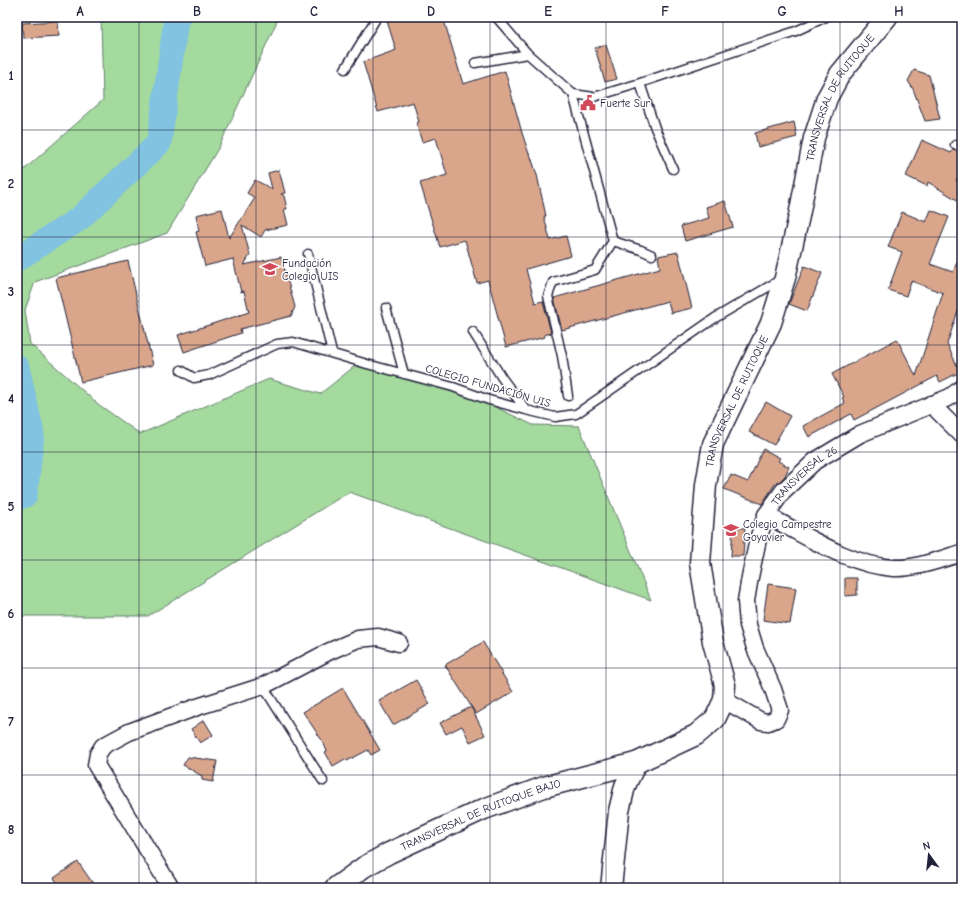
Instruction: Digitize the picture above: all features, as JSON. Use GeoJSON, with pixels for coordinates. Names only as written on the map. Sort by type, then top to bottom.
{"type":"FeatureCollection","features":[{"type":"Feature","properties":{"kind":"street","name":"TRANSVERSAL DE RUITOQUE"},"geometry":{"type":"LineString","coordinates":[[636,763],[696,735],[715,719],[724,700],[725,685],[713,642],[700,563],[706,485],[714,444],[770,323],[785,278],[814,138],[827,98],[840,74],[886,17]]}},
{"type":"Feature","properties":{"kind":"street","name":"TRANSVERSAL 26"},"geometry":{"type":"LineString","coordinates":[[724,700],[761,721],[768,722],[776,719],[780,710],[773,689],[755,648],[748,625],[746,601],[756,547],[766,515],[783,491],[798,475],[815,461],[860,434],[950,397],[962,388]]}},
{"type":"Feature","properties":{"kind":"street"},"geometry":{"type":"LineString","coordinates":[[931,404],[962,435]]}},
{"type":"Feature","properties":{"kind":"street"},"geometry":{"type":"LineString","coordinates":[[766,515],[850,559],[871,564],[894,568],[910,566],[962,553]]}},
{"type":"Feature","properties":{"kind":"street"},"geometry":{"type":"LineString","coordinates":[[171,888],[96,765],[98,754],[103,746],[129,732],[197,707],[263,686],[330,651],[358,639],[378,638],[399,643]]}},
{"type":"Feature","properties":{"kind":"street"},"geometry":{"type":"LineString","coordinates":[[611,888],[619,811],[625,786],[636,763]]}},
{"type":"Feature","properties":{"kind":"street","name":"TRANSVERSAL DE RUITOQUE BAJO"},"geometry":{"type":"LineString","coordinates":[[335,888],[364,867],[389,853],[484,809],[544,787],[636,763]]}},
{"type":"Feature","properties":{"kind":"lane"},"geometry":{"type":"LineString","coordinates":[[345,69],[377,17]]}},
{"type":"Feature","properties":{"kind":"lane"},"geometry":{"type":"LineString","coordinates":[[496,17],[528,54],[573,94],[613,241],[595,270],[553,282],[548,296],[562,356],[568,396]]}},
{"type":"Feature","properties":{"kind":"lane"},"geometry":{"type":"LineString","coordinates":[[573,94],[594,96],[640,83],[796,31],[826,17]]}},
{"type":"Feature","properties":{"kind":"lane"},"geometry":{"type":"LineString","coordinates":[[475,63],[528,54]]}},
{"type":"Feature","properties":{"kind":"lane"},"geometry":{"type":"LineString","coordinates":[[640,83],[654,128],[673,169]]}},
{"type":"Feature","properties":{"kind":"lane"},"geometry":{"type":"LineString","coordinates":[[613,241],[652,255]]}},
{"type":"Feature","properties":{"kind":"lane"},"geometry":{"type":"LineString","coordinates":[[308,254],[332,352]]}},
{"type":"Feature","properties":{"kind":"lane","name":"COLEGIO FUNDACIÓN UIS"},"geometry":{"type":"LineString","coordinates":[[181,370],[194,378],[209,375],[277,344],[293,342],[332,352],[367,364],[454,387],[489,400],[526,410],[555,417],[576,414],[715,318],[785,278]]}},
{"type":"Feature","properties":{"kind":"lane"},"geometry":{"type":"LineString","coordinates":[[386,308],[404,374]]}},
{"type":"Feature","properties":{"kind":"lane"},"geometry":{"type":"LineString","coordinates":[[473,332],[502,378],[526,410]]}},
{"type":"Feature","properties":{"kind":"lane"},"geometry":{"type":"LineString","coordinates":[[263,686],[323,781]]}},
{"type":"Feature","properties":{"kind":"green space"},"geometry":{"type":"Polygon","coordinates":[[[101,17],[279,17],[219,147],[167,233],[35,282],[25,310],[30,344],[98,404],[140,434],[269,379],[320,394],[356,365],[446,390],[489,404],[533,425],[579,426],[651,600],[349,492],[148,616],[17,616],[17,176],[103,100],[101,17]]]}},
{"type":"Feature","properties":{"kind":"building"},"geometry":{"type":"Polygon","coordinates":[[[400,17],[443,17],[463,84],[505,71],[522,133],[537,175],[550,240],[566,236],[571,256],[526,269],[535,303],[543,301],[551,333],[544,335],[545,337],[506,347],[488,280],[477,283],[465,240],[440,247],[420,183],[447,175],[436,138],[422,142],[416,123],[419,122],[413,102],[378,112],[363,62],[396,50],[387,21],[400,17]]]}},
{"type":"Feature","properties":{"kind":"building"},"geometry":{"type":"Polygon","coordinates":[[[58,21],[59,36],[23,38],[22,23],[58,21]]]}},
{"type":"Feature","properties":{"kind":"building"},"geometry":{"type":"Polygon","coordinates":[[[606,45],[617,79],[605,82],[595,48],[606,45]]]}},
{"type":"Feature","properties":{"kind":"building"},"geometry":{"type":"Polygon","coordinates":[[[914,70],[929,75],[940,119],[925,121],[913,89],[908,81],[914,70]]]}},
{"type":"Feature","properties":{"kind":"building"},"geometry":{"type":"Polygon","coordinates":[[[794,122],[797,137],[758,147],[755,133],[794,122]]]}},
{"type":"Feature","properties":{"kind":"building"},"geometry":{"type":"Polygon","coordinates":[[[922,140],[951,153],[953,150],[962,153],[962,169],[956,181],[962,182],[962,203],[928,182],[927,186],[906,176],[922,140]]]}},
{"type":"Feature","properties":{"kind":"building"},"geometry":{"type":"Polygon","coordinates":[[[279,170],[285,193],[281,194],[284,196],[287,209],[284,209],[288,225],[265,230],[261,237],[242,225],[250,255],[244,265],[281,257],[295,307],[291,316],[240,329],[241,333],[184,352],[178,335],[249,312],[244,291],[241,292],[233,259],[205,266],[196,232],[199,231],[196,215],[222,209],[229,238],[255,198],[247,193],[255,180],[272,189],[268,173],[279,170]]]}},
{"type":"Feature","properties":{"kind":"building"},"geometry":{"type":"Polygon","coordinates":[[[725,201],[733,227],[685,241],[681,226],[709,218],[706,207],[725,201]]]}},
{"type":"Feature","properties":{"kind":"building"},"geometry":{"type":"Polygon","coordinates":[[[931,210],[949,217],[930,264],[953,272],[962,250],[962,309],[959,308],[947,344],[960,372],[940,382],[937,376],[854,420],[851,414],[809,437],[803,426],[845,403],[842,398],[844,397],[832,374],[897,339],[916,376],[943,293],[911,281],[906,296],[888,290],[902,252],[888,247],[902,212],[926,222],[931,210]]]}},
{"type":"Feature","properties":{"kind":"building"},"geometry":{"type":"Polygon","coordinates":[[[678,252],[692,308],[671,313],[668,301],[562,330],[554,298],[660,268],[658,256],[678,252]]]}},
{"type":"Feature","properties":{"kind":"building"},"geometry":{"type":"Polygon","coordinates":[[[128,261],[153,365],[81,382],[56,278],[128,261]]]}},
{"type":"Feature","properties":{"kind":"building"},"geometry":{"type":"Polygon","coordinates":[[[804,266],[822,273],[807,311],[789,304],[804,266]]]}},
{"type":"Feature","properties":{"kind":"building"},"geometry":{"type":"Polygon","coordinates":[[[766,402],[790,416],[774,445],[749,432],[766,402]]]}},
{"type":"Feature","properties":{"kind":"building"},"geometry":{"type":"Polygon","coordinates":[[[763,449],[780,458],[778,461],[789,467],[785,476],[779,482],[777,481],[762,504],[724,489],[731,475],[748,482],[763,449]]]}},
{"type":"Feature","properties":{"kind":"building"},"geometry":{"type":"Polygon","coordinates":[[[733,527],[745,528],[743,556],[731,556],[733,527]]]}},
{"type":"Feature","properties":{"kind":"building"},"geometry":{"type":"Polygon","coordinates":[[[845,578],[857,578],[857,595],[845,596],[845,578]]]}},
{"type":"Feature","properties":{"kind":"building"},"geometry":{"type":"Polygon","coordinates":[[[768,584],[796,588],[790,624],[763,620],[768,584]]]}},
{"type":"Feature","properties":{"kind":"building"},"geometry":{"type":"Polygon","coordinates":[[[483,642],[513,692],[476,714],[445,665],[483,642]]]}},
{"type":"Feature","properties":{"kind":"building"},"geometry":{"type":"Polygon","coordinates":[[[416,680],[430,704],[393,725],[379,701],[416,680]]]}},
{"type":"Feature","properties":{"kind":"building"},"geometry":{"type":"Polygon","coordinates":[[[343,688],[380,750],[371,755],[368,750],[347,761],[345,759],[333,766],[325,752],[327,751],[323,742],[303,712],[343,688]]]}},
{"type":"Feature","properties":{"kind":"building"},"geometry":{"type":"Polygon","coordinates":[[[471,707],[485,735],[470,742],[462,726],[446,734],[440,723],[471,707]]]}},
{"type":"Feature","properties":{"kind":"building"},"geometry":{"type":"Polygon","coordinates":[[[204,720],[213,735],[200,743],[191,729],[204,720]]]}},
{"type":"Feature","properties":{"kind":"building"},"geometry":{"type":"Polygon","coordinates":[[[188,757],[217,761],[213,782],[202,780],[202,776],[183,765],[188,757]]]}},
{"type":"Feature","properties":{"kind":"building"},"geometry":{"type":"Polygon","coordinates":[[[78,862],[96,888],[61,888],[54,878],[78,862]]]}},
{"type":"Feature","properties":{"kind":"waterway"},"geometry":{"type":"LineString","coordinates":[[17,259],[79,219],[159,143],[176,20],[178,17]]}},
{"type":"Feature","properties":{"kind":"waterway"},"geometry":{"type":"LineString","coordinates":[[17,367],[32,434],[25,495],[17,498]]}},
{"type":"Feature","properties":{"kind":"place","name":"Fuerte Sur"},"geometry":{"type":"Point","coordinates":[588,103]}},
{"type":"Feature","properties":{"kind":"place","name":"Fundación Colegio UIS"},"geometry":{"type":"Point","coordinates":[270,269]}},
{"type":"Feature","properties":{"kind":"place","name":"Colegio Campestre Goyavier"},"geometry":{"type":"Point","coordinates":[731,530]}}]}
